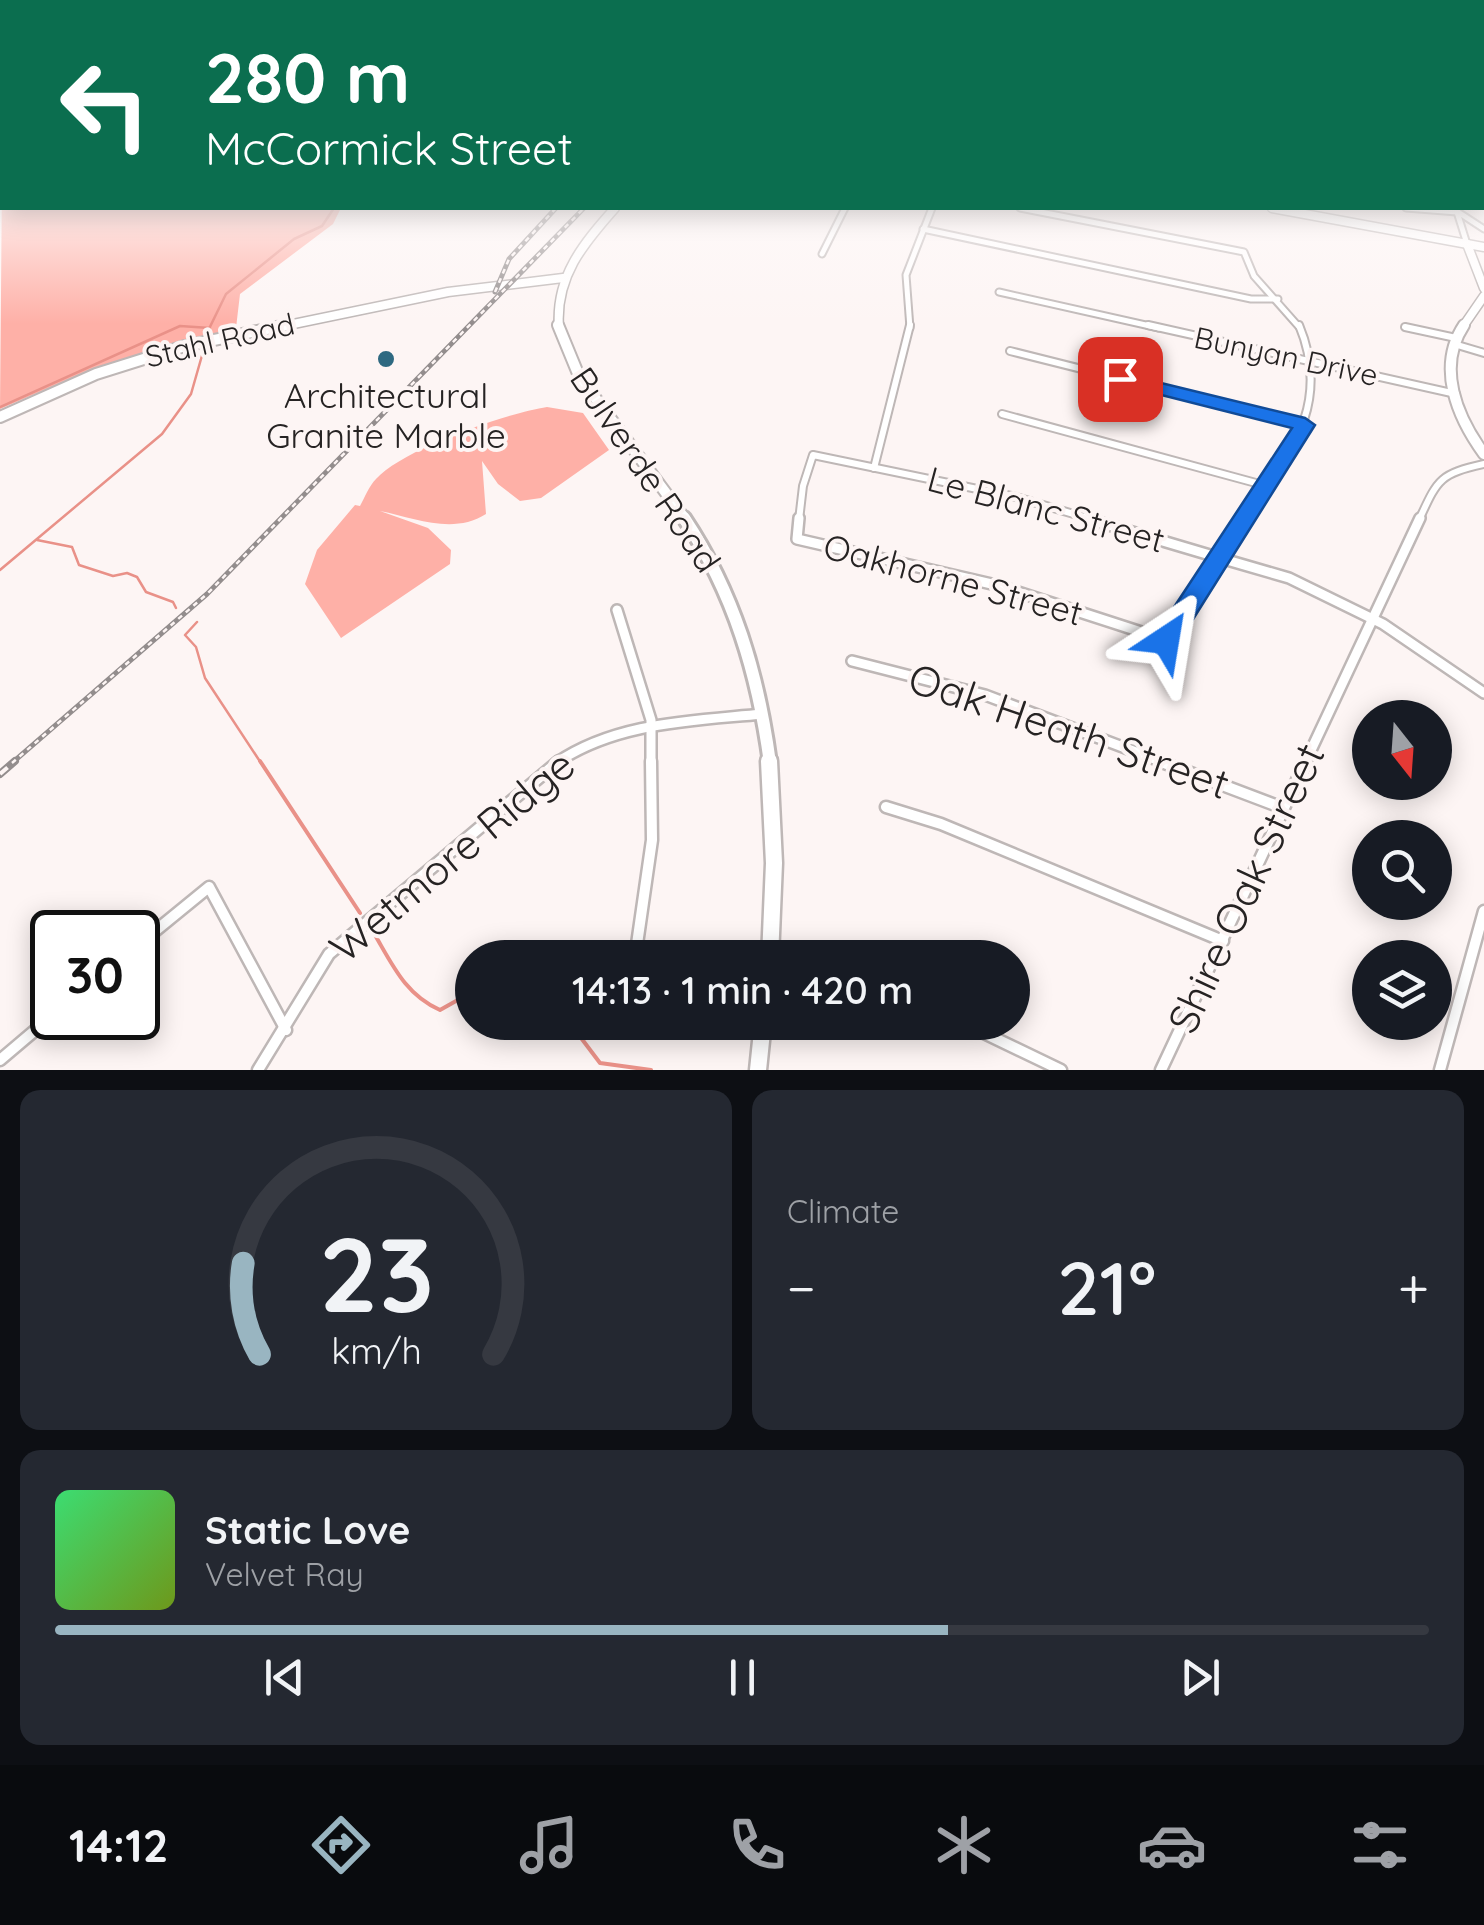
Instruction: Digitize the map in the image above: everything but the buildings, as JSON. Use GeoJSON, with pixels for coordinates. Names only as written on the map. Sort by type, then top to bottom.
{"type":"FeatureCollection","features":[{"type":"Feature","properties":{"kind":"main road"},"geometry":{"type":"LineString","coordinates":[[563,278],[577,250],[601,224]]}},
{"type":"Feature","properties":{"kind":"main road"},"geometry":{"type":"LineString","coordinates":[[1358,224],[1484,247]]}},
{"type":"Feature","properties":{"kind":"main road"},"geometry":{"type":"LineString","coordinates":[[1467,244],[1483,298],[1455,341],[1456,394],[1468,430],[1484,454]]}},
{"type":"Feature","properties":{"kind":"main road","name":"Stahl Road"},"geometry":{"type":"LineString","coordinates":[[0,417],[114,367],[185,346],[448,292],[563,278]]}},
{"type":"Feature","properties":{"kind":"main road","name":"Bulverde Road"},"geometry":{"type":"LineString","coordinates":[[563,278],[556,313],[566,356],[678,508],[722,583],[738,621],[762,714],[770,767],[774,872],[771,940]]}},
{"type":"Feature","properties":{"kind":"main road"},"geometry":{"type":"LineString","coordinates":[[758,1070],[761,1040]]}},
{"type":"Feature","properties":{"kind":"street"},"geometry":{"type":"LineString","coordinates":[[822,254],[838,224]]}},
{"type":"Feature","properties":{"kind":"street"},"geometry":{"type":"LineString","coordinates":[[874,468],[908,347],[910,317],[905,282],[925,224]]}},
{"type":"Feature","properties":{"kind":"street"},"geometry":{"type":"LineString","coordinates":[[1101,224],[1244,252],[1247,270],[1278,299],[1303,331],[1307,363],[1305,425],[1220,558]]}},
{"type":"Feature","properties":{"kind":"street"},"geometry":{"type":"LineString","coordinates":[[1459,224],[1467,244]]}},
{"type":"Feature","properties":{"kind":"street"},"geometry":{"type":"LineString","coordinates":[[923,229],[1251,299],[1278,299]]}},
{"type":"Feature","properties":{"kind":"street","name":"Bunyan Drive"},"geometry":{"type":"LineString","coordinates":[[999,292],[1456,394]]}},
{"type":"Feature","properties":{"kind":"street"},"geometry":{"type":"LineString","coordinates":[[1405,327],[1484,353]]}},
{"type":"Feature","properties":{"kind":"street"},"geometry":{"type":"LineString","coordinates":[[1010,351],[1305,425]]}},
{"type":"Feature","properties":{"kind":"street"},"geometry":{"type":"LineString","coordinates":[[1002,414],[1268,486]]}},
{"type":"Feature","properties":{"kind":"street","name":"Le Blanc Street"},"geometry":{"type":"LineString","coordinates":[[797,539],[802,486],[812,455],[1016,497],[1290,578],[1372,618],[1484,693]]}},
{"type":"Feature","properties":{"kind":"street","name":"Shire Oak Street"},"geometry":{"type":"LineString","coordinates":[[1161,1070],[1436,483],[1448,472],[1484,464]]}},
{"type":"Feature","properties":{"kind":"street","name":"Oakhorne Street"},"geometry":{"type":"LineString","coordinates":[[797,539],[996,585],[1166,640],[1220,558]]}},
{"type":"Feature","properties":{"kind":"street"},"geometry":{"type":"LineString","coordinates":[[617,610],[646,694],[652,728],[653,826],[637,940]]}},
{"type":"Feature","properties":{"kind":"street","name":"Oak Heath Street"},"geometry":{"type":"LineString","coordinates":[[852,662],[985,695],[1283,808]]}},
{"type":"Feature","properties":{"kind":"street","name":"Wetmore Ridge"},"geometry":{"type":"LineString","coordinates":[[258,1070],[286,1030],[312,974],[340,943],[580,747],[652,728],[762,714]]}},
{"type":"Feature","properties":{"kind":"street"},"geometry":{"type":"LineString","coordinates":[[886,807],[941,824],[1222,941]]}},
{"type":"Feature","properties":{"kind":"street"},"geometry":{"type":"LineString","coordinates":[[160,927],[209,887],[286,1030]]}},
{"type":"Feature","properties":{"kind":"street"},"geometry":{"type":"LineString","coordinates":[[1440,1070],[1484,912]]}},
{"type":"Feature","properties":{"kind":"street"},"geometry":{"type":"LineString","coordinates":[[0,1060],[30,1035]]}},
{"type":"Feature","properties":{"kind":"street"},"geometry":{"type":"LineString","coordinates":[[998,1040],[1060,1070]]}},
{"type":"Feature","properties":{"kind":"shaded area"},"geometry":{"type":"Polygon","coordinates":[[[2,224],[333,224],[240,294],[236,328],[103,365],[0,409],[2,224]]]}},
{"type":"Feature","properties":{"kind":"shaded area"},"geometry":{"type":"Polygon","coordinates":[[[547,407],[583,413],[609,450],[541,498],[520,501],[498,484],[482,461],[486,514],[473,520],[434,523],[380,511],[428,528],[451,550],[450,564],[341,638],[305,584],[317,550],[355,505],[360,506],[376,479],[408,456],[457,434],[547,407]]]}},
{"type":"Feature","properties":{"kind":"waterway"},"geometry":{"type":"LineString","coordinates":[[209,328],[226,294],[294,239],[323,224]]}},
{"type":"Feature","properties":{"kind":"waterway"},"geometry":{"type":"LineString","coordinates":[[0,407],[180,326],[209,328]]}},
{"type":"Feature","properties":{"kind":"waterway"},"geometry":{"type":"LineString","coordinates":[[205,337],[209,328]]}},
{"type":"Feature","properties":{"kind":"waterway"},"geometry":{"type":"LineString","coordinates":[[0,570],[162,434],[191,394],[205,345]]}},
{"type":"Feature","properties":{"kind":"waterway"},"geometry":{"type":"LineString","coordinates":[[37,540],[72,547],[79,565],[113,576],[127,573],[137,577],[146,592],[173,602],[176,608]]}},
{"type":"Feature","properties":{"kind":"waterway"},"geometry":{"type":"LineString","coordinates":[[197,622],[185,635],[196,647],[205,678],[261,763]]}},
{"type":"Feature","properties":{"kind":"waterway"},"geometry":{"type":"LineString","coordinates":[[260,761],[360,913]]}},
{"type":"Feature","properties":{"kind":"waterway"},"geometry":{"type":"LineString","coordinates":[[375,935],[418,996],[440,1010],[455,1002]]}},
{"type":"Feature","properties":{"kind":"waterway"},"geometry":{"type":"LineString","coordinates":[[583,1040],[600,1063],[651,1070]]}},
{"type":"Feature","properties":{"kind":"railway"},"geometry":{"type":"LineString","coordinates":[[495,292],[509,259],[541,224]]}},
{"type":"Feature","properties":{"kind":"railway"},"geometry":{"type":"LineString","coordinates":[[12,763],[207,594],[568,224]]}},
{"type":"Feature","properties":{"kind":"railway"},"geometry":{"type":"LineString","coordinates":[[0,774],[15,761]]}},
{"type":"Feature","properties":{"kind":"place","name":"Architectural Granite Marble"},"geometry":{"type":"Point","coordinates":[386,359]}},
{"type":"Feature","properties":{"kind":"route"},"geometry":{"type":"LineString","coordinates":[[1120,379],[1305,425],[1166,640]]}}]}
